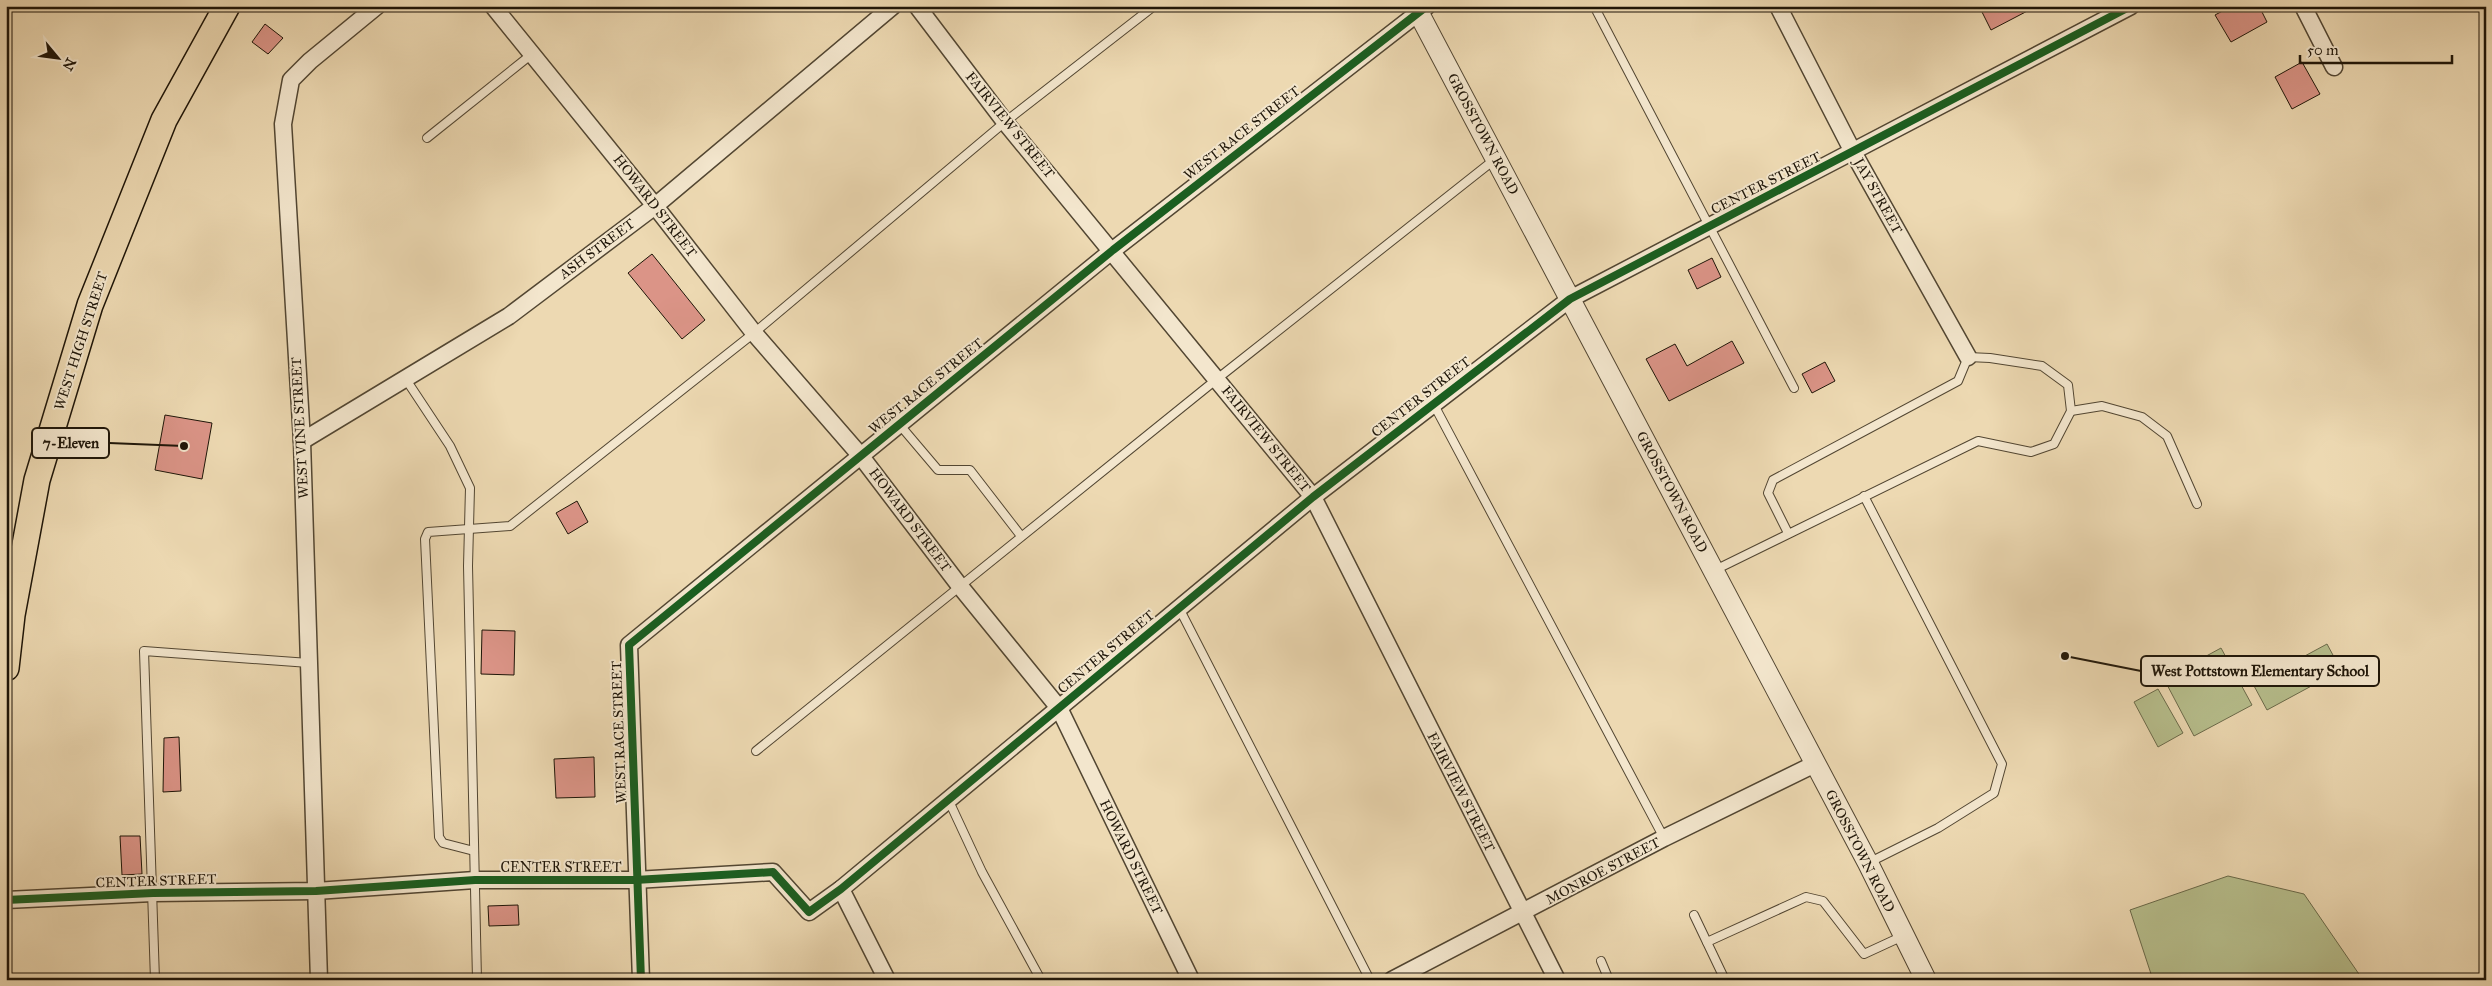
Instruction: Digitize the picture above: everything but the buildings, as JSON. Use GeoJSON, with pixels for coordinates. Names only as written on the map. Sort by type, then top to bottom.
{"type":"FeatureCollection","features":[{"type":"Feature","properties":{"kind":"main road","name":"WEST HIGH STREET"},"geometry":{"type":"LineString","coordinates":[[6,668],[12,615],[37,480],[90,305],[164,120],[227,6]]}},
{"type":"Feature","properties":{"kind":"street","name":"WEST VINE STREET"},"geometry":{"type":"LineString","coordinates":[[319,980],[302,442],[283,124],[291,80],[310,61],[377,6]]}},
{"type":"Feature","properties":{"kind":"street","name":"HOWARD STREET"},"geometry":{"type":"LineString","coordinates":[[494,6],[655,206],[754,333],[860,455],[959,585],[1059,708],[1191,980]]}},
{"type":"Feature","properties":{"kind":"street","name":"ASH STREET"},"geometry":{"type":"LineString","coordinates":[[302,442],[509,316],[655,206],[893,6]]}},
{"type":"Feature","properties":{"kind":"street","name":"FAIRVIEW STREET"},"geometry":{"type":"LineString","coordinates":[[917,6],[1005,122],[1113,250],[1313,497],[1557,980]]}},
{"type":"Feature","properties":{"kind":"street","name":"JAY STREET"},"geometry":{"type":"LineString","coordinates":[[1778,6],[1853,152],[1968,357]]}},
{"type":"Feature","properties":{"kind":"street","name":"CENTER STREET"},"geometry":{"type":"LineString","coordinates":[[6,900],[152,893],[316,891],[475,880],[635,880],[773,872],[810,912],[1313,497],[1570,299],[2131,6]]}},
{"type":"Feature","properties":{"kind":"street"},"geometry":{"type":"LineString","coordinates":[[2304,6],[2334,67]]}},
{"type":"Feature","properties":{"kind":"street","name":"GROSSTOWN ROAD"},"geometry":{"type":"LineString","coordinates":[[1420,8],[1496,158],[1868,863],[1926,980]]}},
{"type":"Feature","properties":{"kind":"street","name":"WEST RACE STREET"},"geometry":{"type":"LineString","coordinates":[[635,880],[629,645],[1113,250],[1420,8]]}},
{"type":"Feature","properties":{"kind":"street","name":"MONROE STREET"},"geometry":{"type":"LineString","coordinates":[[1392,980],[1664,838],[1815,764]]}},
{"type":"Feature","properties":{"kind":"street"},"geometry":{"type":"LineString","coordinates":[[635,880],[641,980]]}},
{"type":"Feature","properties":{"kind":"street"},"geometry":{"type":"LineString","coordinates":[[841,888],[887,980]]}},
{"type":"Feature","properties":{"kind":"lane"},"geometry":{"type":"LineString","coordinates":[[474,851],[443,844],[439,837],[425,539],[432,530],[510,526],[754,333],[1005,122],[1154,6]]}},
{"type":"Feature","properties":{"kind":"lane"},"geometry":{"type":"LineString","coordinates":[[1594,6],[1708,227],[1794,388]]}},
{"type":"Feature","properties":{"kind":"lane"},"geometry":{"type":"LineString","coordinates":[[427,138],[532,54]]}},
{"type":"Feature","properties":{"kind":"lane"},"geometry":{"type":"LineString","coordinates":[[756,751],[959,585],[1496,158]]}},
{"type":"Feature","properties":{"kind":"lane"},"geometry":{"type":"LineString","coordinates":[[1714,571],[1978,441],[2031,452],[2054,444],[2071,411],[2068,385],[2042,366],[1990,358],[1968,357],[1958,381],[1773,480],[1768,494],[1788,533]]}},
{"type":"Feature","properties":{"kind":"lane"},"geometry":{"type":"LineString","coordinates":[[405,378],[450,446],[470,488],[469,528],[477,980]]}},
{"type":"Feature","properties":{"kind":"lane"},"geometry":{"type":"LineString","coordinates":[[1433,403],[1664,838]]}},
{"type":"Feature","properties":{"kind":"lane"},"geometry":{"type":"LineString","coordinates":[[2071,411],[2102,406],[2142,417],[2167,436],[2197,504]]}},
{"type":"Feature","properties":{"kind":"lane"},"geometry":{"type":"LineString","coordinates":[[898,424],[938,470],[970,470],[1021,536]]}},
{"type":"Feature","properties":{"kind":"lane"},"geometry":{"type":"LineString","coordinates":[[1864,496],[2002,764],[1994,793],[1938,828],[1868,863]]}},
{"type":"Feature","properties":{"kind":"lane"},"geometry":{"type":"LineString","coordinates":[[1179,608],[1370,980]]}},
{"type":"Feature","properties":{"kind":"lane"},"geometry":{"type":"LineString","coordinates":[[154,980],[144,651],[309,663]]}},
{"type":"Feature","properties":{"kind":"lane"},"geometry":{"type":"LineString","coordinates":[[948,799],[982,872],[1041,980]]}},
{"type":"Feature","properties":{"kind":"lane"},"geometry":{"type":"LineString","coordinates":[[1707,942],[1806,897],[1823,901],[1864,954],[1904,936]]}},
{"type":"Feature","properties":{"kind":"lane"},"geometry":{"type":"LineString","coordinates":[[1694,915],[1725,980]]}},
{"type":"Feature","properties":{"kind":"lane"},"geometry":{"type":"LineString","coordinates":[[1601,961],[1609,980]]}},
{"type":"Feature","properties":{"kind":"green space"},"geometry":{"type":"Polygon","coordinates":[[[2327,644],[2341,670],[2267,710],[2253,684],[2327,644]]]}},
{"type":"Feature","properties":{"kind":"green space"},"geometry":{"type":"Polygon","coordinates":[[[2221,648],[2252,705],[2194,736],[2164,679],[2221,648]]]}},
{"type":"Feature","properties":{"kind":"green space"},"geometry":{"type":"Polygon","coordinates":[[[2158,689],[2183,733],[2158,747],[2134,702],[2158,689]]]}},
{"type":"Feature","properties":{"kind":"green space"},"geometry":{"type":"Polygon","coordinates":[[[2228,876],[2304,894],[2363,980],[2153,980],[2130,910],[2228,876]]]}},
{"type":"Feature","properties":{"kind":"railway"},"geometry":{"type":"LineString","coordinates":[[6,22],[12,6]]}},
{"type":"Feature","properties":{"kind":"cycle path"},"geometry":{"type":"LineString","coordinates":[[641,980],[629,645],[1113,250],[1427,6]]}},
{"type":"Feature","properties":{"kind":"cycle path"},"geometry":{"type":"LineString","coordinates":[[6,900],[153,893],[316,891],[475,880],[635,880],[773,872],[809,912],[841,889],[1313,497],[1570,299],[2131,6]]}},
{"type":"Feature","properties":{"kind":"place","name":"7-Eleven"},"geometry":{"type":"Point","coordinates":[184,446]}},
{"type":"Feature","properties":{"kind":"place","name":"West Pottstown Elementary School"},"geometry":{"type":"Point","coordinates":[2065,656]}}]}
